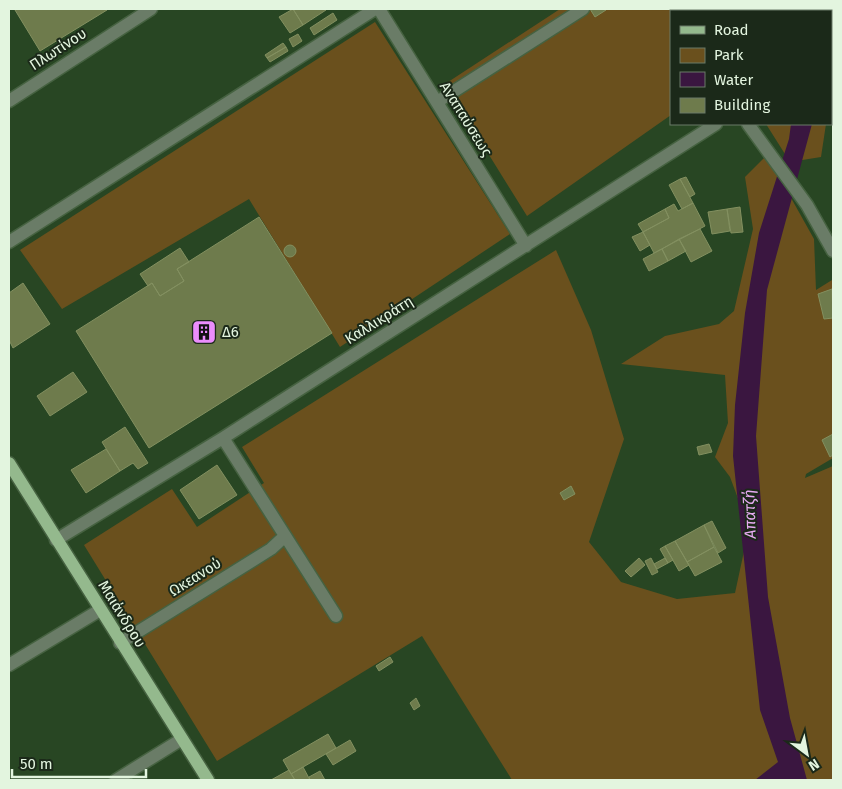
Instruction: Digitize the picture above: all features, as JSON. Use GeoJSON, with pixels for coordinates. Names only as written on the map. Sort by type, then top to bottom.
{"type":"FeatureCollection","features":[{"type":"Feature","properties":{"kind":"main road","name":"Μαιάνδρου"},"geometry":{"type":"LineString","coordinates":[[9,464],[208,780]]}},
{"type":"Feature","properties":{"kind":"street","name":"Πλωτίνου"},"geometry":{"type":"LineString","coordinates":[[9,101],[151,9]]}},
{"type":"Feature","properties":{"kind":"street"},"geometry":{"type":"LineString","coordinates":[[9,242],[375,9]]}},
{"type":"Feature","properties":{"kind":"street","name":"Αναπαύσεως"},"geometry":{"type":"LineString","coordinates":[[379,9],[526,246]]}},
{"type":"Feature","properties":{"kind":"street"},"geometry":{"type":"LineString","coordinates":[[437,102],[583,9]]}},
{"type":"Feature","properties":{"kind":"street","name":"Καλλικράτη"},"geometry":{"type":"LineString","coordinates":[[56,540],[223,438],[714,125]]}},
{"type":"Feature","properties":{"kind":"street"},"geometry":{"type":"LineString","coordinates":[[749,125],[807,206],[833,252]]}},
{"type":"Feature","properties":{"kind":"street"},"geometry":{"type":"LineString","coordinates":[[223,438],[336,616]]}},
{"type":"Feature","properties":{"kind":"street","name":"Ωκεανού"},"geometry":{"type":"LineString","coordinates":[[120,643],[271,549],[285,536]]}},
{"type":"Feature","properties":{"kind":"street"},"geometry":{"type":"LineString","coordinates":[[9,665],[100,610]]}},
{"type":"Feature","properties":{"kind":"street"},"geometry":{"type":"LineString","coordinates":[[116,780],[182,739]]}},
{"type":"Feature","properties":{"kind":"green space"},"geometry":{"type":"Polygon","coordinates":[[[560,9],[833,9],[832,22],[832,10],[670,10],[670,116],[527,216],[445,84],[560,9]]]}},
{"type":"Feature","properties":{"kind":"green space"},"geometry":{"type":"Polygon","coordinates":[[[375,22],[510,234],[340,347],[249,199],[62,309],[20,250],[375,22]]]}},
{"type":"Feature","properties":{"kind":"green space"},"geometry":{"type":"Polygon","coordinates":[[[767,125],[826,125],[821,157],[790,162],[767,125]]]}},
{"type":"Feature","properties":{"kind":"green space"},"geometry":{"type":"Polygon","coordinates":[[[767,155],[814,239],[816,290],[832,280],[833,283],[833,458],[806,474],[805,478],[833,466],[833,780],[512,780],[422,636],[217,761],[84,545],[172,489],[197,527],[264,483],[242,447],[556,250],[591,330],[624,439],[589,542],[621,582],[677,599],[735,593],[749,528],[730,477],[715,457],[728,423],[725,375],[621,364],[665,336],[719,324],[734,311],[753,229],[745,177],[767,155]]]}},
{"type":"Feature","properties":{"kind":"water","name":"Απατζή"},"geometry":{"type":"Polygon","coordinates":[[[791,125],[812,125],[767,290],[756,436],[768,597],[790,718],[807,780],[755,780],[778,762],[760,710],[733,456],[735,405],[745,313],[759,233],[789,139],[791,125]]]}},
{"type":"Feature","properties":{"kind":"building"},"geometry":{"type":"Polygon","coordinates":[[[293,9],[303,25],[290,33],[279,17],[293,9]]]}},
{"type":"Feature","properties":{"kind":"building"},"geometry":{"type":"Polygon","coordinates":[[[293,9],[326,9],[326,10],[303,25],[293,9]]]}},
{"type":"Feature","properties":{"kind":"building"},"geometry":{"type":"Polygon","coordinates":[[[590,9],[605,9],[606,10],[595,17],[590,9]]]}},
{"type":"Feature","properties":{"kind":"building"},"geometry":{"type":"Polygon","coordinates":[[[15,10],[107,10],[40,51],[15,10]]]}},
{"type":"Feature","properties":{"kind":"building"},"geometry":{"type":"Polygon","coordinates":[[[333,13],[337,20],[314,35],[310,28],[333,13]]]}},
{"type":"Feature","properties":{"kind":"building"},"geometry":{"type":"Polygon","coordinates":[[[298,34],[302,41],[293,47],[289,39],[298,34]]]}},
{"type":"Feature","properties":{"kind":"building"},"geometry":{"type":"Polygon","coordinates":[[[283,43],[286,47],[267,58],[265,55],[283,43]]]}},
{"type":"Feature","properties":{"kind":"building"},"geometry":{"type":"Polygon","coordinates":[[[286,47],[288,51],[270,62],[267,58],[286,47]]]}},
{"type":"Feature","properties":{"kind":"building"},"geometry":{"type":"Polygon","coordinates":[[[686,177],[695,194],[690,197],[680,179],[686,177]]]}},
{"type":"Feature","properties":{"kind":"building"},"geometry":{"type":"Polygon","coordinates":[[[680,179],[693,203],[682,209],[669,185],[680,179]]]}},
{"type":"Feature","properties":{"kind":"building"},"geometry":{"type":"Polygon","coordinates":[[[693,203],[705,226],[654,253],[643,232],[669,218],[665,209],[674,204],[678,211],[693,203]]]}},
{"type":"Feature","properties":{"kind":"building"},"geometry":{"type":"Polygon","coordinates":[[[740,207],[743,232],[731,233],[727,209],[740,207]]]}},
{"type":"Feature","properties":{"kind":"building"},"geometry":{"type":"Polygon","coordinates":[[[665,209],[669,218],[643,232],[638,224],[665,209]]]}},
{"type":"Feature","properties":{"kind":"building"},"geometry":{"type":"Polygon","coordinates":[[[727,209],[730,231],[712,234],[708,212],[727,209]]]}},
{"type":"Feature","properties":{"kind":"building","name":"Δ6"},"geometry":{"type":"Polygon","coordinates":[[[259,217],[332,333],[149,448],[76,331],[152,283],[160,296],[184,281],[177,269],[259,217]]]}},
{"type":"Feature","properties":{"kind":"building"},"geometry":{"type":"Polygon","coordinates":[[[700,229],[712,251],[691,262],[679,239],[700,229]]]}},
{"type":"Feature","properties":{"kind":"building"},"geometry":{"type":"Polygon","coordinates":[[[643,232],[650,245],[640,251],[632,237],[643,232]]]}},
{"type":"Feature","properties":{"kind":"building"},"geometry":{"type":"Polygon","coordinates":[[[679,239],[686,251],[668,261],[662,249],[679,239]]]}},
{"type":"Feature","properties":{"kind":"building"},"geometry":{"type":"Polygon","coordinates":[[[290,245],[296,251],[290,257],[284,251],[290,245]]]}},
{"type":"Feature","properties":{"kind":"building"},"geometry":{"type":"Polygon","coordinates":[[[180,248],[189,262],[177,269],[184,281],[160,296],[152,283],[148,286],[140,274],[180,248]]]}},
{"type":"Feature","properties":{"kind":"building"},"geometry":{"type":"Polygon","coordinates":[[[662,249],[668,261],[649,271],[643,259],[662,249]]]}},
{"type":"Feature","properties":{"kind":"building"},"geometry":{"type":"Polygon","coordinates":[[[23,283],[50,324],[13,348],[9,340],[9,293],[23,283]]]}},
{"type":"Feature","properties":{"kind":"building"},"geometry":{"type":"Polygon","coordinates":[[[832,289],[833,318],[824,319],[818,294],[832,289]]]}},
{"type":"Feature","properties":{"kind":"building"},"geometry":{"type":"Polygon","coordinates":[[[73,372],[87,392],[50,416],[37,396],[73,372]]]}},
{"type":"Feature","properties":{"kind":"building"},"geometry":{"type":"Polygon","coordinates":[[[125,427],[148,463],[138,469],[133,463],[120,471],[102,442],[125,427]]]}},
{"type":"Feature","properties":{"kind":"building"},"geometry":{"type":"Polygon","coordinates":[[[833,434],[833,455],[830,457],[822,440],[833,434]]]}},
{"type":"Feature","properties":{"kind":"building"},"geometry":{"type":"Polygon","coordinates":[[[709,444],[712,452],[699,455],[697,447],[709,444]]]}},
{"type":"Feature","properties":{"kind":"building"},"geometry":{"type":"Polygon","coordinates":[[[106,449],[120,471],[86,493],[71,470],[106,449]]]}},
{"type":"Feature","properties":{"kind":"building"},"geometry":{"type":"Polygon","coordinates":[[[217,465],[237,495],[199,519],[180,490],[217,465]]]}},
{"type":"Feature","properties":{"kind":"building"},"geometry":{"type":"Polygon","coordinates":[[[571,486],[575,494],[564,500],[560,493],[571,486]]]}},
{"type":"Feature","properties":{"kind":"building"},"geometry":{"type":"Polygon","coordinates":[[[712,521],[726,548],[718,553],[704,525],[712,521]]]}},
{"type":"Feature","properties":{"kind":"building"},"geometry":{"type":"Polygon","coordinates":[[[704,525],[714,547],[687,562],[675,541],[704,525]]]}},
{"type":"Feature","properties":{"kind":"building"},"geometry":{"type":"Polygon","coordinates":[[[675,541],[689,565],[679,571],[665,546],[675,541]]]}},
{"type":"Feature","properties":{"kind":"building"},"geometry":{"type":"Polygon","coordinates":[[[665,546],[673,560],[668,563],[660,549],[665,546]]]}},
{"type":"Feature","properties":{"kind":"building"},"geometry":{"type":"Polygon","coordinates":[[[714,547],[722,562],[695,576],[687,562],[714,547]]]}},
{"type":"Feature","properties":{"kind":"building"},"geometry":{"type":"Polygon","coordinates":[[[639,558],[645,565],[631,577],[625,571],[639,558]]]}},
{"type":"Feature","properties":{"kind":"building"},"geometry":{"type":"Polygon","coordinates":[[[651,558],[658,572],[652,575],[645,561],[651,558]]]}},
{"type":"Feature","properties":{"kind":"building"},"geometry":{"type":"Polygon","coordinates":[[[665,558],[668,563],[657,569],[654,564],[665,558]]]}},
{"type":"Feature","properties":{"kind":"building"},"geometry":{"type":"Polygon","coordinates":[[[390,657],[393,662],[379,671],[376,666],[390,657]]]}},
{"type":"Feature","properties":{"kind":"building"},"geometry":{"type":"Polygon","coordinates":[[[416,698],[420,706],[414,710],[410,703],[416,698]]]}},
{"type":"Feature","properties":{"kind":"building"},"geometry":{"type":"Polygon","coordinates":[[[328,734],[336,748],[291,774],[283,760],[328,734]]]}},
{"type":"Feature","properties":{"kind":"building"},"geometry":{"type":"Polygon","coordinates":[[[350,740],[356,751],[333,765],[326,754],[350,740]]]}},
{"type":"Feature","properties":{"kind":"building"},"geometry":{"type":"Polygon","coordinates":[[[303,767],[310,780],[295,780],[291,774],[303,767]]]}},
{"type":"Feature","properties":{"kind":"building"},"geometry":{"type":"Polygon","coordinates":[[[289,770],[295,780],[271,780],[289,770]]]}},
{"type":"Feature","properties":{"kind":"building"},"geometry":{"type":"Polygon","coordinates":[[[320,771],[325,780],[310,780],[309,777],[320,771]]]}},
{"type":"Feature","properties":{"kind":"place","name":"Δ6"},"geometry":{"type":"Point","coordinates":[204,332]}}]}
